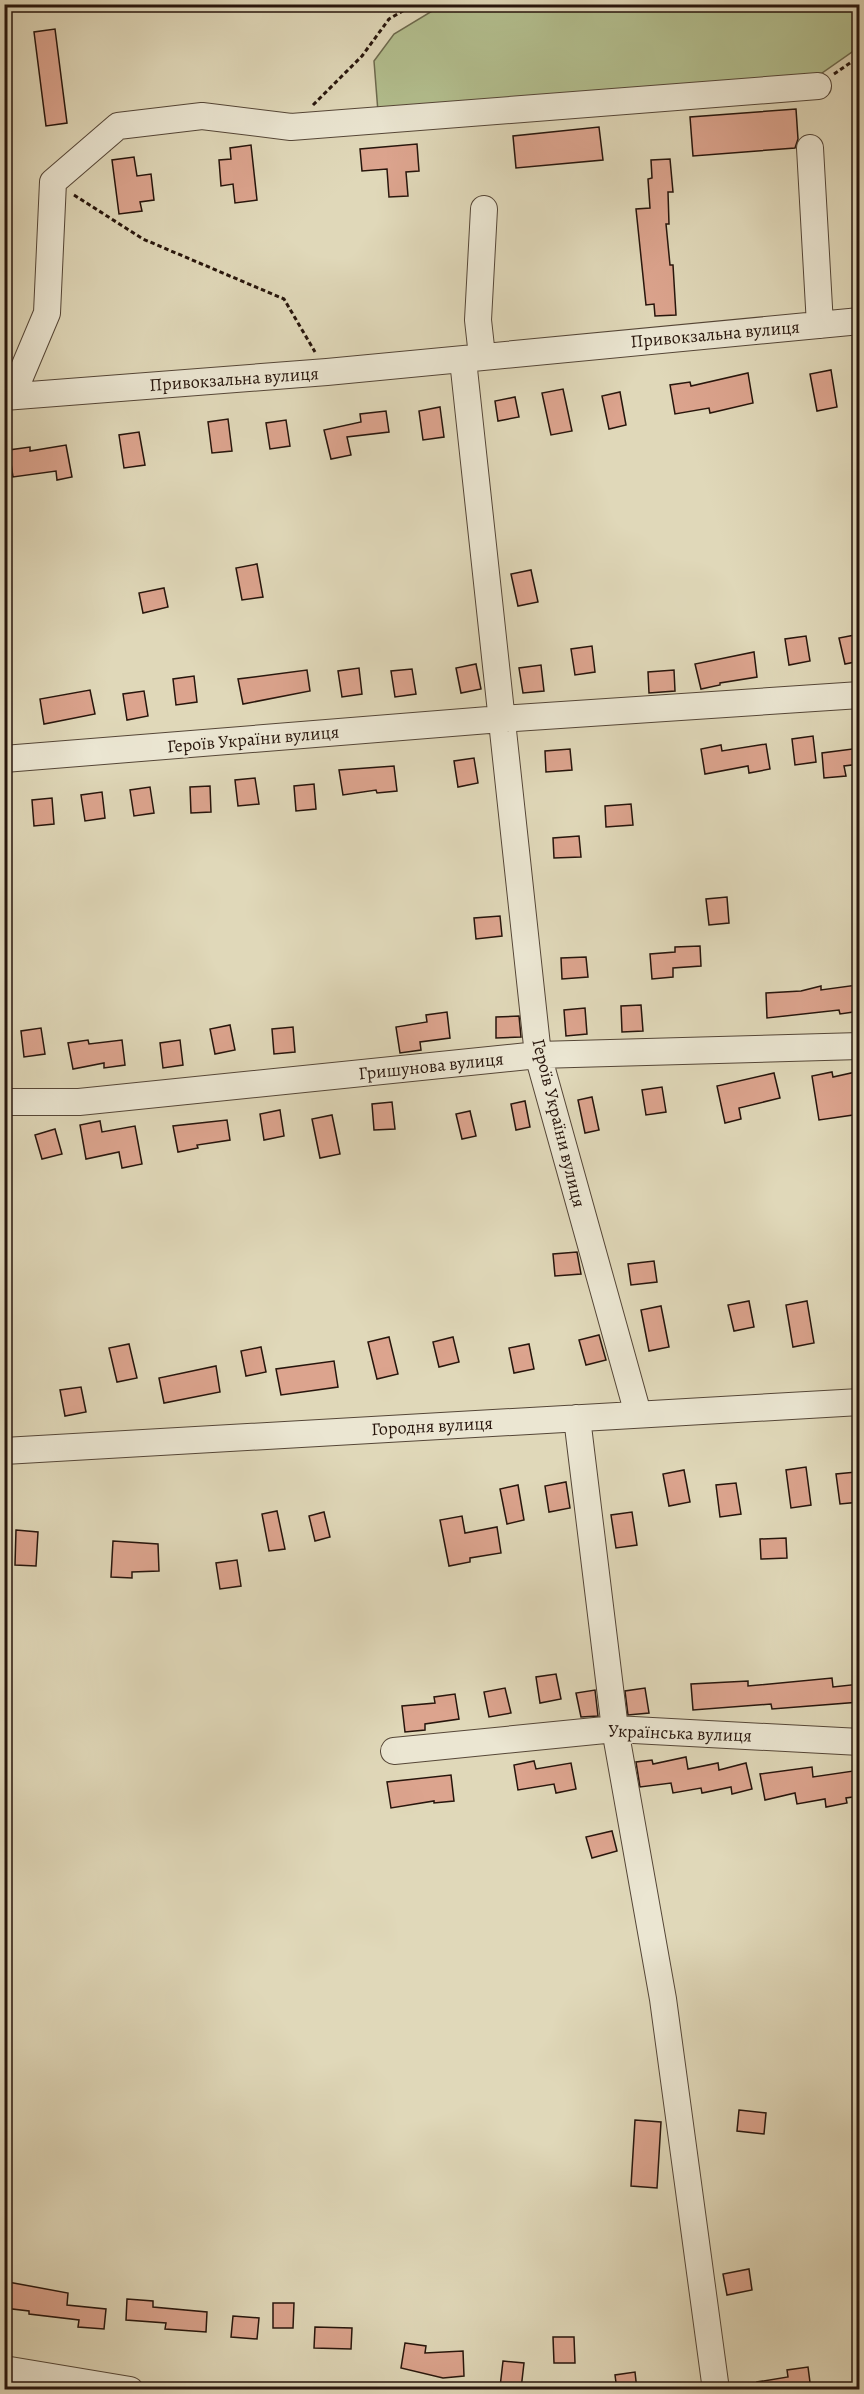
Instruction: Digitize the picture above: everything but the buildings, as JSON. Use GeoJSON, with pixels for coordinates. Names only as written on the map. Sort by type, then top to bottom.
{"type":"FeatureCollection","features":[{"type":"Feature","properties":{"kind":"street"},"geometry":{"type":"LineString","coordinates":[[8,397],[47,313],[53,182],[118,126],[202,116],[291,127],[818,86]]}},
{"type":"Feature","properties":{"kind":"street"},"geometry":{"type":"LineString","coordinates":[[810,148],[820,325]]}},
{"type":"Feature","properties":{"kind":"street"},"geometry":{"type":"LineString","coordinates":[[484,209],[478,321],[473,358],[501,719]]}},
{"type":"Feature","properties":{"kind":"street","name":"Привокзальна вулиця"},"geometry":{"type":"LineString","coordinates":[[8,397],[327,372],[860,321]]}},
{"type":"Feature","properties":{"kind":"street","name":"Героїв України вулиця"},"geometry":{"type":"LineString","coordinates":[[4,759],[501,719],[860,695]]}},
{"type":"Feature","properties":{"kind":"street","name":"Героїв України вулиця"},"geometry":{"type":"LineString","coordinates":[[501,719],[538,1055],[638,1414]]}},
{"type":"Feature","properties":{"kind":"street","name":"Гришунова вулиця"},"geometry":{"type":"LineString","coordinates":[[4,1102],[79,1102],[538,1055],[860,1046]]}},
{"type":"Feature","properties":{"kind":"street","name":"Городня вулиця"},"geometry":{"type":"LineString","coordinates":[[4,1451],[860,1402]]}},
{"type":"Feature","properties":{"kind":"street"},"geometry":{"type":"LineString","coordinates":[[577,1418],[615,1729],[663,1999],[716,2390]]}},
{"type":"Feature","properties":{"kind":"street","name":"Українська вулиця"},"geometry":{"type":"LineString","coordinates":[[394,1751],[615,1729],[860,1742]]}},
{"type":"Feature","properties":{"kind":"street"},"geometry":{"type":"LineString","coordinates":[[4,2369],[130,2390]]}},
{"type":"Feature","properties":{"kind":"path"},"geometry":{"type":"LineString","coordinates":[[291,127],[362,56],[388,19],[415,4]]}},
{"type":"Feature","properties":{"kind":"path"},"geometry":{"type":"LineString","coordinates":[[818,86],[860,56]]}},
{"type":"Feature","properties":{"kind":"path"},"geometry":{"type":"LineString","coordinates":[[53,182],[143,238],[284,299],[327,372]]}},
{"type":"Feature","properties":{"kind":"green space"},"geometry":{"type":"Polygon","coordinates":[[[442,5],[859,5],[859,47],[812,80],[378,112],[374,61],[394,34],[442,5]]]}}]}
